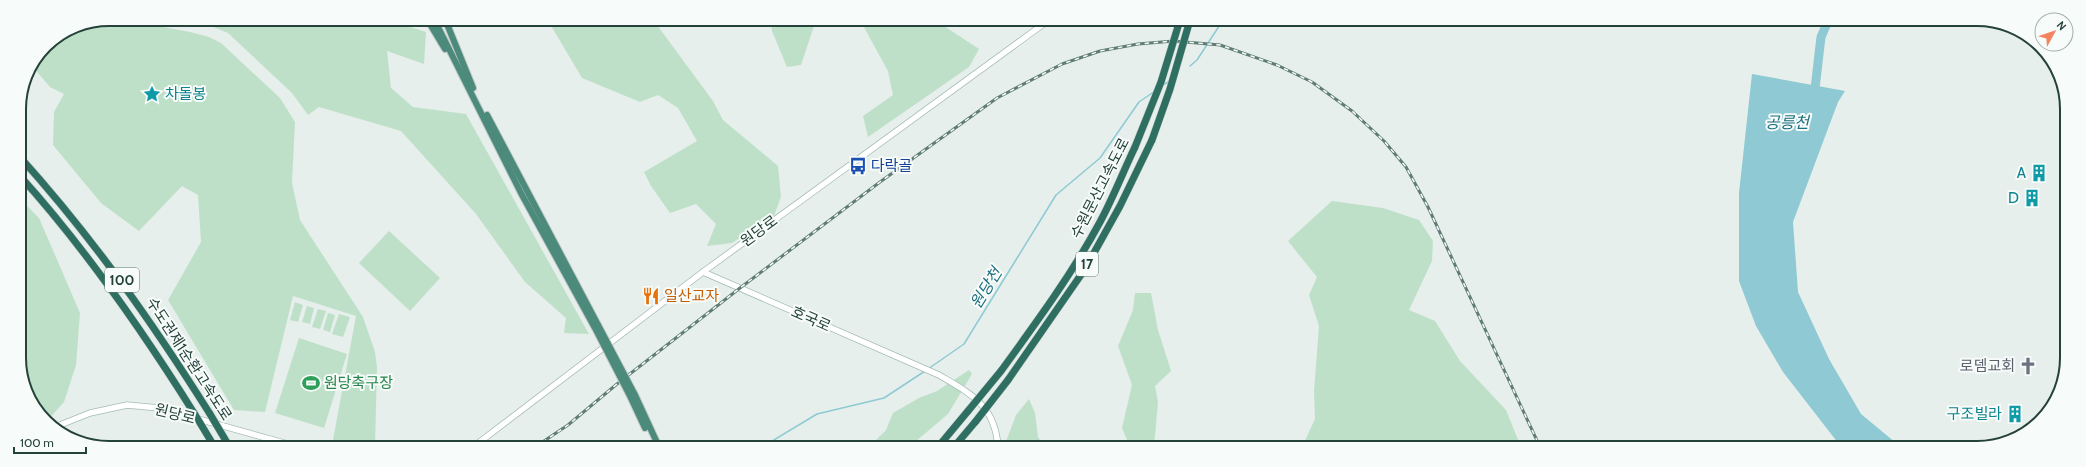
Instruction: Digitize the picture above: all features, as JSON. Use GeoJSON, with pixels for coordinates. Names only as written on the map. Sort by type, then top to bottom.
{"type":"FeatureCollection","features":[{"type":"Feature","properties":{"kind":"highway"},"geometry":{"type":"LineString","coordinates":[[431,26],[472,90]]}},
{"type":"Feature","properties":{"kind":"highway"},"geometry":{"type":"LineString","coordinates":[[438,26],[472,90]]}},
{"type":"Feature","properties":{"kind":"highway"},"geometry":{"type":"LineString","coordinates":[[441,26],[521,193],[596,327],[656,441]]}},
{"type":"Feature","properties":{"kind":"highway"},"geometry":{"type":"LineString","coordinates":[[448,26],[472,90]]}},
{"type":"Feature","properties":{"kind":"highway","name":"수원문산고속도로"},"geometry":{"type":"LineString","coordinates":[[943,441],[1001,371],[1055,295],[1088,242],[1111,199],[1144,128],[1161,82],[1178,26]]}},
{"type":"Feature","properties":{"kind":"highway","name":"수원문산고속도로"},"geometry":{"type":"LineString","coordinates":[[959,441],[1008,380],[1085,269],[1120,206],[1152,140],[1170,89],[1188,26]]}},
{"type":"Feature","properties":{"kind":"highway","name":"수도권제1순환고속도로"},"geometry":{"type":"LineString","coordinates":[[26,163],[60,202],[122,281],[210,414],[226,441]]}},
{"type":"Feature","properties":{"kind":"highway","name":"수도권제1순환고속도로"},"geometry":{"type":"LineString","coordinates":[[26,183],[95,267],[145,337],[211,441]]}},
{"type":"Feature","properties":{"kind":"highway"},"geometry":{"type":"LineString","coordinates":[[633,397],[651,441]]}},
{"type":"Feature","properties":{"kind":"main road","name":"원당로"},"geometry":{"type":"LineString","coordinates":[[481,441],[703,272],[1041,26]]}},
{"type":"Feature","properties":{"kind":"main road","name":"호국로"},"geometry":{"type":"LineString","coordinates":[[703,272],[939,375],[975,396],[989,415],[994,427],[997,441]]}},
{"type":"Feature","properties":{"kind":"main road","name":"원당로"},"geometry":{"type":"LineString","coordinates":[[60,425],[90,413],[127,405],[159,408],[277,441]]}},
{"type":"Feature","properties":{"kind":"green space"},"geometry":{"type":"Polygon","coordinates":[[[158,26],[209,37],[221,43],[280,98],[295,122],[292,183],[300,220],[363,317],[375,352],[377,367],[375,441],[333,440],[356,316],[293,296],[265,412],[234,410],[168,300],[201,242],[198,195],[182,186],[139,231],[101,203],[53,145],[54,112],[64,94],[50,87],[36,70],[43,58],[50,50],[67,37],[82,30],[98,27],[158,26]]]}},
{"type":"Feature","properties":{"kind":"green space"},"geometry":{"type":"Polygon","coordinates":[[[211,26],[407,26],[426,32],[424,64],[387,51],[391,88],[413,107],[466,114],[589,334],[564,333],[566,318],[525,282],[476,214],[401,131],[319,107],[308,115],[292,93],[228,33],[211,26]]]}},
{"type":"Feature","properties":{"kind":"green space"},"geometry":{"type":"Polygon","coordinates":[[[551,26],[658,26],[713,101],[723,120],[778,166],[781,197],[774,216],[732,243],[707,246],[716,224],[696,204],[670,213],[651,186],[644,172],[697,141],[678,108],[658,95],[640,102],[582,78],[551,26]]]}},
{"type":"Feature","properties":{"kind":"green space"},"geometry":{"type":"Polygon","coordinates":[[[772,26],[814,26],[801,65],[787,67],[772,31],[772,26]]]}},
{"type":"Feature","properties":{"kind":"green space"},"geometry":{"type":"Polygon","coordinates":[[[863,26],[944,26],[979,49],[969,67],[868,137],[863,116],[893,95],[888,71],[863,26]]]}},
{"type":"Feature","properties":{"kind":"green space"},"geometry":{"type":"Polygon","coordinates":[[[1332,201],[1383,208],[1419,220],[1433,241],[1432,261],[1409,310],[1435,321],[1460,361],[1506,410],[1519,441],[1305,441],[1315,419],[1314,391],[1319,326],[1309,295],[1317,277],[1288,241],[1332,201]]]}},
{"type":"Feature","properties":{"kind":"green space"},"geometry":{"type":"Polygon","coordinates":[[[26,205],[39,218],[80,313],[76,365],[64,402],[50,417],[37,400],[32,390],[27,369],[26,205]]]}},
{"type":"Feature","properties":{"kind":"green space"},"geometry":{"type":"Polygon","coordinates":[[[389,231],[440,278],[410,311],[359,263],[389,231]]]}},
{"type":"Feature","properties":{"kind":"green space"},"geometry":{"type":"Polygon","coordinates":[[[1135,293],[1151,293],[1158,330],[1171,371],[1155,386],[1158,402],[1155,441],[1127,441],[1122,428],[1132,385],[1118,346],[1133,310],[1135,293]]]}},
{"type":"Feature","properties":{"kind":"green space"},"geometry":{"type":"Polygon","coordinates":[[[295,302],[303,305],[298,322],[290,320],[295,302]]]}},
{"type":"Feature","properties":{"kind":"green space"},"geometry":{"type":"Polygon","coordinates":[[[307,306],[314,308],[310,324],[302,322],[307,306]]]}},
{"type":"Feature","properties":{"kind":"green space"},"geometry":{"type":"Polygon","coordinates":[[[318,309],[326,311],[320,329],[312,327],[318,309]]]}},
{"type":"Feature","properties":{"kind":"green space"},"geometry":{"type":"Polygon","coordinates":[[[328,313],[335,315],[330,332],[323,330],[328,313]]]}},
{"type":"Feature","properties":{"kind":"green space"},"geometry":{"type":"Polygon","coordinates":[[[339,314],[350,317],[343,337],[332,334],[339,314]]]}},
{"type":"Feature","properties":{"kind":"green space","name":"원당축구장"},"geometry":{"type":"Polygon","coordinates":[[[299,338],[347,354],[324,428],[275,413],[299,338]]]}},
{"type":"Feature","properties":{"kind":"green space"},"geometry":{"type":"Polygon","coordinates":[[[969,370],[972,374],[948,414],[916,441],[876,441],[886,430],[893,413],[919,398],[937,391],[969,370]]]}},
{"type":"Feature","properties":{"kind":"green space"},"geometry":{"type":"Polygon","coordinates":[[[1029,399],[1035,413],[1038,437],[1041,441],[1006,441],[1016,415],[1029,399]]]}},
{"type":"Feature","properties":{"kind":"water","name":"공릉천"},"geometry":{"type":"Polygon","coordinates":[[[1752,74],[1845,91],[1838,102],[1793,222],[1798,292],[1829,359],[1861,414],[1894,441],[1837,441],[1783,372],[1756,326],[1739,281],[1739,193],[1752,74]]]}},
{"type":"Feature","properties":{"kind":"waterway","name":"원당천"},"geometry":{"type":"LineString","coordinates":[[1190,66],[1197,60],[1219,26]]}},
{"type":"Feature","properties":{"kind":"waterway","name":"공릉천"},"geometry":{"type":"LineString","coordinates":[[1814,97],[1821,37],[1826,26]]}},
{"type":"Feature","properties":{"kind":"waterway","name":"원당천"},"geometry":{"type":"LineString","coordinates":[[1163,85],[1170,81]]}},
{"type":"Feature","properties":{"kind":"waterway","name":"원당천"},"geometry":{"type":"LineString","coordinates":[[928,369],[964,344],[1056,195],[1100,158],[1139,102],[1155,91]]}},
{"type":"Feature","properties":{"kind":"waterway","name":"원당천"},"geometry":{"type":"LineString","coordinates":[[772,441],[817,414],[884,398],[925,371]]}},
{"type":"Feature","properties":{"kind":"railway"},"geometry":{"type":"LineString","coordinates":[[544,441],[568,425],[617,384],[740,288],[880,182],[997,98],[1062,64],[1100,51],[1138,44],[1174,41],[1220,45],[1277,65],[1312,82],[1352,111],[1384,141],[1406,167],[1428,207],[1537,441]]}},
{"type":"Feature","properties":{"kind":"place","name":"차돌봉"},"geometry":{"type":"Point","coordinates":[152,94]}},
{"type":"Feature","properties":{"kind":"place","name":"다락골"},"geometry":{"type":"Point","coordinates":[858,166]}},
{"type":"Feature","properties":{"kind":"place","name":"A"},"geometry":{"type":"Point","coordinates":[2039,173]}},
{"type":"Feature","properties":{"kind":"place","name":"D"},"geometry":{"type":"Point","coordinates":[2032,198]}},
{"type":"Feature","properties":{"kind":"place","name":"일산교자"},"geometry":{"type":"Point","coordinates":[651,296]}},
{"type":"Feature","properties":{"kind":"place","name":"로뎀교회"},"geometry":{"type":"Point","coordinates":[2028,366]}},
{"type":"Feature","properties":{"kind":"place","name":"원당축구장"},"geometry":{"type":"Point","coordinates":[311,383]}},
{"type":"Feature","properties":{"kind":"place","name":"구조빌라"},"geometry":{"type":"Point","coordinates":[2015,414]}}]}
